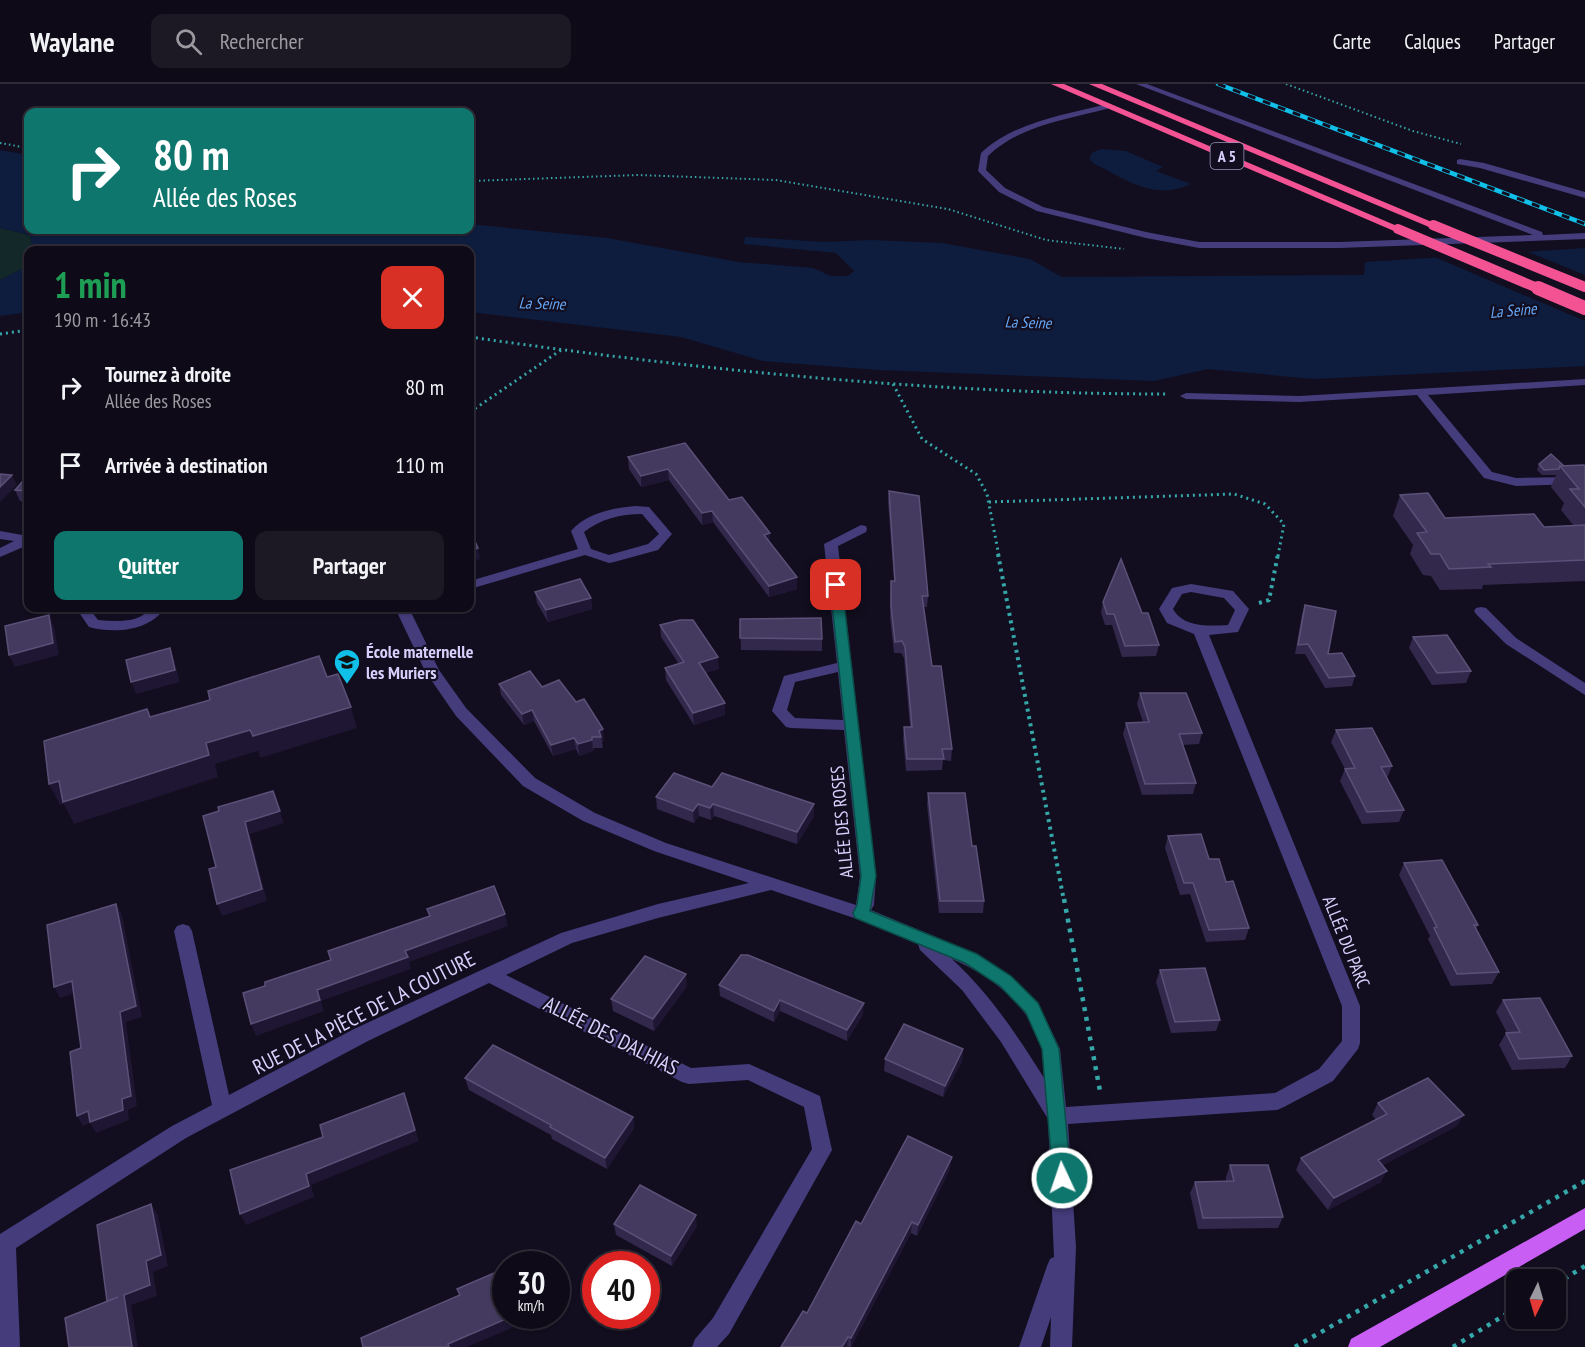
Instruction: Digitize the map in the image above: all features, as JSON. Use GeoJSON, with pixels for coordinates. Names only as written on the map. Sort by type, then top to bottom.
{"type":"FeatureCollection","features":[{"type":"Feature","properties":{"kind":"highway","name":"A 5"},"geometry":{"type":"LineString","coordinates":[[1056,84],[1585,308]]}},
{"type":"Feature","properties":{"kind":"highway","name":"A 5"},"geometry":{"type":"LineString","coordinates":[[1094,84],[1585,288]]}},
{"type":"Feature","properties":{"kind":"main road"},"geometry":{"type":"LineString","coordinates":[[1359,1347],[1585,1218]]}},
{"type":"Feature","properties":{"kind":"street"},"geometry":{"type":"LineString","coordinates":[[1140,84],[1545,237]]}},
{"type":"Feature","properties":{"kind":"street"},"geometry":{"type":"LineString","coordinates":[[1107,106],[1040,126],[1000,141],[984,154],[982,171],[1002,190],[1040,209],[1146,236],[1199,245],[1340,245],[1585,236]]}},
{"type":"Feature","properties":{"kind":"street"},"geometry":{"type":"LineString","coordinates":[[1460,162],[1481,165],[1585,195]]}},
{"type":"Feature","properties":{"kind":"street"},"geometry":{"type":"LineString","coordinates":[[1186,396],[1299,399],[1585,382]]}},
{"type":"Feature","properties":{"kind":"street"},"geometry":{"type":"LineString","coordinates":[[1420,392],[1488,476],[1516,482],[1581,481]]}},
{"type":"Feature","properties":{"kind":"street"},"geometry":{"type":"LineString","coordinates":[[474,584],[585,552],[609,560],[653,547],[666,534],[645,510],[622,510],[590,520],[577,531],[585,552]]}},
{"type":"Feature","properties":{"kind":"street","name":"ALLÉE DES ROSES"},"geometry":{"type":"LineString","coordinates":[[860,913],[865,905],[868,876],[831,544],[861,529]]}},
{"type":"Feature","properties":{"kind":"street"},"geometry":{"type":"LineString","coordinates":[[0,535],[24,539]]}},
{"type":"Feature","properties":{"kind":"street"},"geometry":{"type":"LineString","coordinates":[[0,553],[24,542]]}},
{"type":"Feature","properties":{"kind":"street"},"geometry":{"type":"LineString","coordinates":[[1191,588],[1228,594],[1242,609],[1233,629],[1200,631],[1172,620],[1166,609],[1178,591],[1191,588]]}},
{"type":"Feature","properties":{"kind":"street"},"geometry":{"type":"LineString","coordinates":[[1481,611],[1510,641],[1585,690]]}},
{"type":"Feature","properties":{"kind":"street"},"geometry":{"type":"LineString","coordinates":[[86,612],[94,624],[120,627],[152,617],[156,612]]}},
{"type":"Feature","properties":{"kind":"street"},"geometry":{"type":"LineString","coordinates":[[404,612],[432,671],[461,712],[529,782],[589,817],[660,847],[775,883],[860,913],[922,941],[971,959],[1005,981],[1032,1008],[1051,1049],[1057,1116],[1065,1247],[1061,1347]]}},
{"type":"Feature","properties":{"kind":"street","name":"ALLÉE DU PARC"},"geometry":{"type":"LineString","coordinates":[[1057,1116],[1277,1101],[1326,1075],[1351,1043],[1351,1006],[1200,631]]}},
{"type":"Feature","properties":{"kind":"street"},"geometry":{"type":"LineString","coordinates":[[845,666],[789,679],[779,711],[791,723],[852,725]]}},
{"type":"Feature","properties":{"kind":"street","name":"RUE DE LA PIÈCE DE LA COUTURE"},"geometry":{"type":"LineString","coordinates":[[3,1244],[179,1132],[362,1035],[489,975],[567,939],[658,911],[775,883]]}},
{"type":"Feature","properties":{"kind":"street"},"geometry":{"type":"LineString","coordinates":[[183,931],[223,1110]]}},
{"type":"Feature","properties":{"kind":"street"},"geometry":{"type":"LineString","coordinates":[[922,941],[968,985],[1008,1036],[1057,1116]]}},
{"type":"Feature","properties":{"kind":"street","name":"ALLÉE DES DALHIAS"},"geometry":{"type":"LineString","coordinates":[[489,975],[689,1076],[749,1072],[813,1102],[822,1150],[721,1326],[703,1347]]}},
{"type":"Feature","properties":{"kind":"street"},"geometry":{"type":"LineString","coordinates":[[3,1244],[9,1347]]}},
{"type":"Feature","properties":{"kind":"street"},"geometry":{"type":"LineString","coordinates":[[1030,1347],[1065,1247]]}},
{"type":"Feature","properties":{"kind":"path"},"geometry":{"type":"LineString","coordinates":[[1286,84],[1413,130],[1466,146]]}},
{"type":"Feature","properties":{"kind":"path"},"geometry":{"type":"LineString","coordinates":[[0,143],[24,147]]}},
{"type":"Feature","properties":{"kind":"path"},"geometry":{"type":"LineString","coordinates":[[474,181],[638,175],[776,180],[948,209],[1046,240],[1128,249]]}},
{"type":"Feature","properties":{"kind":"path"},"geometry":{"type":"LineString","coordinates":[[0,334],[24,331]]}},
{"type":"Feature","properties":{"kind":"path"},"geometry":{"type":"LineString","coordinates":[[474,338],[562,350],[893,384],[1186,396]]}},
{"type":"Feature","properties":{"kind":"path"},"geometry":{"type":"LineString","coordinates":[[474,409],[562,350]]}},
{"type":"Feature","properties":{"kind":"path"},"geometry":{"type":"LineString","coordinates":[[893,384],[922,439],[976,474],[989,502],[1104,1113]]}},
{"type":"Feature","properties":{"kind":"path"},"geometry":{"type":"LineString","coordinates":[[989,502],[1224,492],[1255,497],[1272,507],[1284,524],[1269,600],[1242,609]]}},
{"type":"Feature","properties":{"kind":"path"},"geometry":{"type":"LineString","coordinates":[[1294,1347],[1585,1181]]}},
{"type":"Feature","properties":{"kind":"path"},"geometry":{"type":"LineString","coordinates":[[1566,1278],[1585,1266]]}},
{"type":"Feature","properties":{"kind":"path"},"geometry":{"type":"LineString","coordinates":[[1453,1347],[1506,1314]]}},
{"type":"Feature","properties":{"kind":"green space"},"geometry":{"type":"Polygon","coordinates":[[[0,228],[30,235],[32,246],[24,246],[24,268],[0,280],[0,228]]]}},
{"type":"Feature","properties":{"kind":"water"},"geometry":{"type":"Polygon","coordinates":[[[1102,149],[1126,151],[1163,167],[1156,171],[1191,184],[1177,189],[1164,190],[1129,182],[1093,163],[1089,158],[1093,152],[1102,149]]]}},
{"type":"Feature","properties":{"kind":"water"},"geometry":{"type":"Polygon","coordinates":[[[0,150],[24,154],[24,234],[0,228],[0,150]]]}},
{"type":"Feature","properties":{"kind":"water","name":"La Seine"},"geometry":{"type":"Polygon","coordinates":[[[474,224],[607,238],[739,262],[813,268],[831,276],[848,276],[854,271],[836,253],[744,244],[745,237],[823,242],[871,240],[942,243],[1030,259],[1062,277],[1364,275],[1365,262],[1585,248],[1585,366],[1313,379],[1208,369],[1154,381],[878,370],[763,361],[681,337],[474,312],[474,246],[32,246],[30,235],[26,234],[474,234],[474,224]]]}},
{"type":"Feature","properties":{"kind":"water"},"geometry":{"type":"Polygon","coordinates":[[[24,268],[24,313],[0,316],[0,280],[24,268]]]}},
{"type":"Feature","properties":{"kind":"pier"},"geometry":{"type":"Polygon","coordinates":[[[1521,249],[1585,275],[1585,321],[1430,255],[1521,249]]]}},
{"type":"Feature","properties":{"kind":"building"},"geometry":{"type":"Polygon","coordinates":[[[685,443],[729,500],[742,497],[770,533],[764,535],[797,577],[769,586],[712,511],[702,513],[668,469],[641,476],[628,457],[685,443]]]}},
{"type":"Feature","properties":{"kind":"building"},"geometry":{"type":"Polygon","coordinates":[[[1551,454],[1564,466],[1560,466],[1559,469],[1544,470],[1539,464],[1551,454]]]}},
{"type":"Feature","properties":{"kind":"building"},"geometry":{"type":"Polygon","coordinates":[[[1584,465],[1585,507],[1570,489],[1579,489],[1560,466],[1584,465]]]}},
{"type":"Feature","properties":{"kind":"building"},"geometry":{"type":"Polygon","coordinates":[[[0,474],[12,475],[0,487],[0,474]]]}},
{"type":"Feature","properties":{"kind":"building"},"geometry":{"type":"Polygon","coordinates":[[[24,480],[24,491],[15,490],[24,480]]]}},
{"type":"Feature","properties":{"kind":"building"},"geometry":{"type":"Polygon","coordinates":[[[889,491],[919,496],[928,596],[922,596],[932,666],[941,666],[952,749],[942,749],[944,759],[907,759],[904,727],[912,727],[905,647],[902,641],[895,642],[891,606],[891,581],[895,581],[889,491]]]}},
{"type":"Feature","properties":{"kind":"building"},"geometry":{"type":"Polygon","coordinates":[[[1428,493],[1445,518],[1534,514],[1544,527],[1585,525],[1585,560],[1488,564],[1491,567],[1449,569],[1440,554],[1431,554],[1417,533],[1427,532],[1400,495],[1428,493]]]}},
{"type":"Feature","properties":{"kind":"building"},"geometry":{"type":"Polygon","coordinates":[[[1121,559],[1142,613],[1148,613],[1159,645],[1125,646],[1114,614],[1107,614],[1103,602],[1121,559]]]}},
{"type":"Feature","properties":{"kind":"building"},"geometry":{"type":"Polygon","coordinates":[[[580,579],[591,598],[546,610],[535,592],[580,579]]]}},
{"type":"Feature","properties":{"kind":"building"},"geometry":{"type":"Polygon","coordinates":[[[1305,605],[1336,611],[1328,654],[1342,653],[1355,676],[1329,678],[1308,644],[1298,645],[1305,605]]]}},
{"type":"Feature","properties":{"kind":"building"},"geometry":{"type":"Polygon","coordinates":[[[49,615],[53,643],[9,655],[5,626],[49,615]]]}},
{"type":"Feature","properties":{"kind":"building"},"geometry":{"type":"Polygon","coordinates":[[[821,618],[822,639],[740,638],[740,619],[821,618]]]}},
{"type":"Feature","properties":{"kind":"building"},"geometry":{"type":"Polygon","coordinates":[[[680,620],[693,620],[718,657],[699,663],[725,703],[693,713],[665,668],[684,662],[660,625],[680,620]]]}},
{"type":"Feature","properties":{"kind":"building"},"geometry":{"type":"Polygon","coordinates":[[[1447,635],[1471,671],[1437,673],[1413,637],[1447,635]]]}},
{"type":"Feature","properties":{"kind":"building"},"geometry":{"type":"Polygon","coordinates":[[[170,648],[175,670],[131,682],[126,660],[170,648]]]}},
{"type":"Feature","properties":{"kind":"building"},"geometry":{"type":"Polygon","coordinates":[[[319,656],[327,677],[338,674],[351,707],[253,736],[250,730],[206,743],[209,755],[63,802],[59,781],[49,784],[44,741],[147,709],[150,717],[210,700],[208,691],[319,656]]]}},
{"type":"Feature","properties":{"kind":"building"},"geometry":{"type":"Polygon","coordinates":[[[530,671],[542,687],[559,680],[576,702],[584,699],[603,729],[599,731],[601,737],[592,737],[592,740],[578,744],[574,738],[551,745],[532,710],[522,714],[499,684],[530,671]]]}},
{"type":"Feature","properties":{"kind":"building"},"geometry":{"type":"Polygon","coordinates":[[[1140,693],[1186,693],[1202,733],[1179,734],[1196,783],[1145,784],[1126,723],[1149,722],[1140,693]]]}},
{"type":"Feature","properties":{"kind":"building"},"geometry":{"type":"Polygon","coordinates":[[[1372,728],[1392,766],[1381,767],[1404,810],[1367,812],[1345,769],[1355,768],[1336,730],[1372,728]]]}},
{"type":"Feature","properties":{"kind":"building"},"geometry":{"type":"Polygon","coordinates":[[[674,773],[712,787],[722,773],[814,804],[797,832],[713,804],[710,808],[698,804],[693,811],[656,797],[674,773]]]}},
{"type":"Feature","properties":{"kind":"building"},"geometry":{"type":"Polygon","coordinates":[[[273,791],[280,811],[245,822],[262,889],[217,904],[209,869],[216,867],[203,816],[219,811],[218,807],[273,791]]]}},
{"type":"Feature","properties":{"kind":"building"},"geometry":{"type":"Polygon","coordinates":[[[928,793],[965,793],[972,846],[976,846],[984,901],[940,901],[928,793]]]}},
{"type":"Feature","properties":{"kind":"building"},"geometry":{"type":"Polygon","coordinates":[[[1201,834],[1209,859],[1219,859],[1226,882],[1233,881],[1249,928],[1209,930],[1193,883],[1184,883],[1168,836],[1201,834]]]}},
{"type":"Feature","properties":{"kind":"building"},"geometry":{"type":"Polygon","coordinates":[[[1442,860],[1478,925],[1474,925],[1499,972],[1457,974],[1434,928],[1437,927],[1404,863],[1442,860]]]}},
{"type":"Feature","properties":{"kind":"building"},"geometry":{"type":"Polygon","coordinates":[[[494,886],[505,914],[405,951],[408,957],[317,990],[320,1000],[251,1024],[243,993],[265,986],[265,982],[331,960],[328,951],[430,916],[427,909],[494,886]]]}},
{"type":"Feature","properties":{"kind":"building"},"geometry":{"type":"Polygon","coordinates":[[[116,904],[136,1006],[120,1012],[131,1096],[122,1099],[123,1110],[90,1122],[88,1111],[77,1116],[70,1052],[81,1048],[72,981],[54,987],[47,925],[116,904]]]}},
{"type":"Feature","properties":{"kind":"building"},"geometry":{"type":"Polygon","coordinates":[[[741,955],[748,955],[864,1003],[847,1030],[780,1000],[774,1011],[719,985],[741,955]]]}},
{"type":"Feature","properties":{"kind":"building"},"geometry":{"type":"Polygon","coordinates":[[[645,956],[686,974],[653,1019],[611,999],[645,956]]]}},
{"type":"Feature","properties":{"kind":"building"},"geometry":{"type":"Polygon","coordinates":[[[1205,968],[1220,1020],[1175,1022],[1160,970],[1205,968]]]}},
{"type":"Feature","properties":{"kind":"building"},"geometry":{"type":"Polygon","coordinates":[[[1540,998],[1572,1056],[1519,1059],[1506,1033],[1520,1032],[1503,1000],[1540,998]]]}},
{"type":"Feature","properties":{"kind":"building"},"geometry":{"type":"Polygon","coordinates":[[[904,1024],[963,1049],[945,1086],[885,1059],[904,1024]]]}},
{"type":"Feature","properties":{"kind":"building"},"geometry":{"type":"Polygon","coordinates":[[[493,1045],[633,1117],[605,1158],[550,1127],[551,1125],[465,1078],[493,1045]]]}},
{"type":"Feature","properties":{"kind":"building"},"geometry":{"type":"Polygon","coordinates":[[[1428,1078],[1464,1115],[1378,1160],[1387,1171],[1334,1198],[1301,1158],[1387,1114],[1378,1103],[1428,1078]]]}},
{"type":"Feature","properties":{"kind":"building"},"geometry":{"type":"Polygon","coordinates":[[[404,1093],[415,1130],[306,1174],[309,1186],[240,1214],[230,1170],[323,1137],[320,1125],[404,1093]]]}},
{"type":"Feature","properties":{"kind":"building"},"geometry":{"type":"Polygon","coordinates":[[[908,1136],[952,1157],[918,1225],[912,1222],[851,1338],[848,1337],[842,1347],[781,1347],[803,1311],[807,1313],[856,1221],[861,1224],[908,1136]]]}},
{"type":"Feature","properties":{"kind":"building"},"geometry":{"type":"Polygon","coordinates":[[[1230,1165],[1268,1165],[1283,1217],[1203,1218],[1195,1182],[1234,1181],[1230,1165]]]}},
{"type":"Feature","properties":{"kind":"building"},"geometry":{"type":"Polygon","coordinates":[[[640,1185],[696,1215],[671,1256],[614,1224],[640,1185]]]}},
{"type":"Feature","properties":{"kind":"building"},"geometry":{"type":"Polygon","coordinates":[[[151,1204],[161,1255],[146,1261],[150,1285],[124,1295],[132,1347],[69,1347],[65,1318],[118,1297],[107,1301],[97,1225],[151,1204]]]}},
{"type":"Feature","properties":{"kind":"building"},"geometry":{"type":"Polygon","coordinates":[[[492,1274],[492,1325],[448,1344],[449,1347],[363,1347],[361,1338],[460,1295],[457,1289],[492,1274]]]}},
{"type":"Feature","properties":{"kind":"railway"},"geometry":{"type":"LineString","coordinates":[[1218,84],[1585,224]]}},
{"type":"Feature","properties":{"kind":"place","name":"École maternelle les Muriers"},"geometry":{"type":"Point","coordinates":[347,685]}},
{"type":"Feature","properties":{"kind":"route"},"geometry":{"type":"LineString","coordinates":[[836,585],[868,876],[865,905],[860,913],[922,941],[971,959],[1005,981],[1032,1008],[1051,1049],[1062,1178]]}}]}
